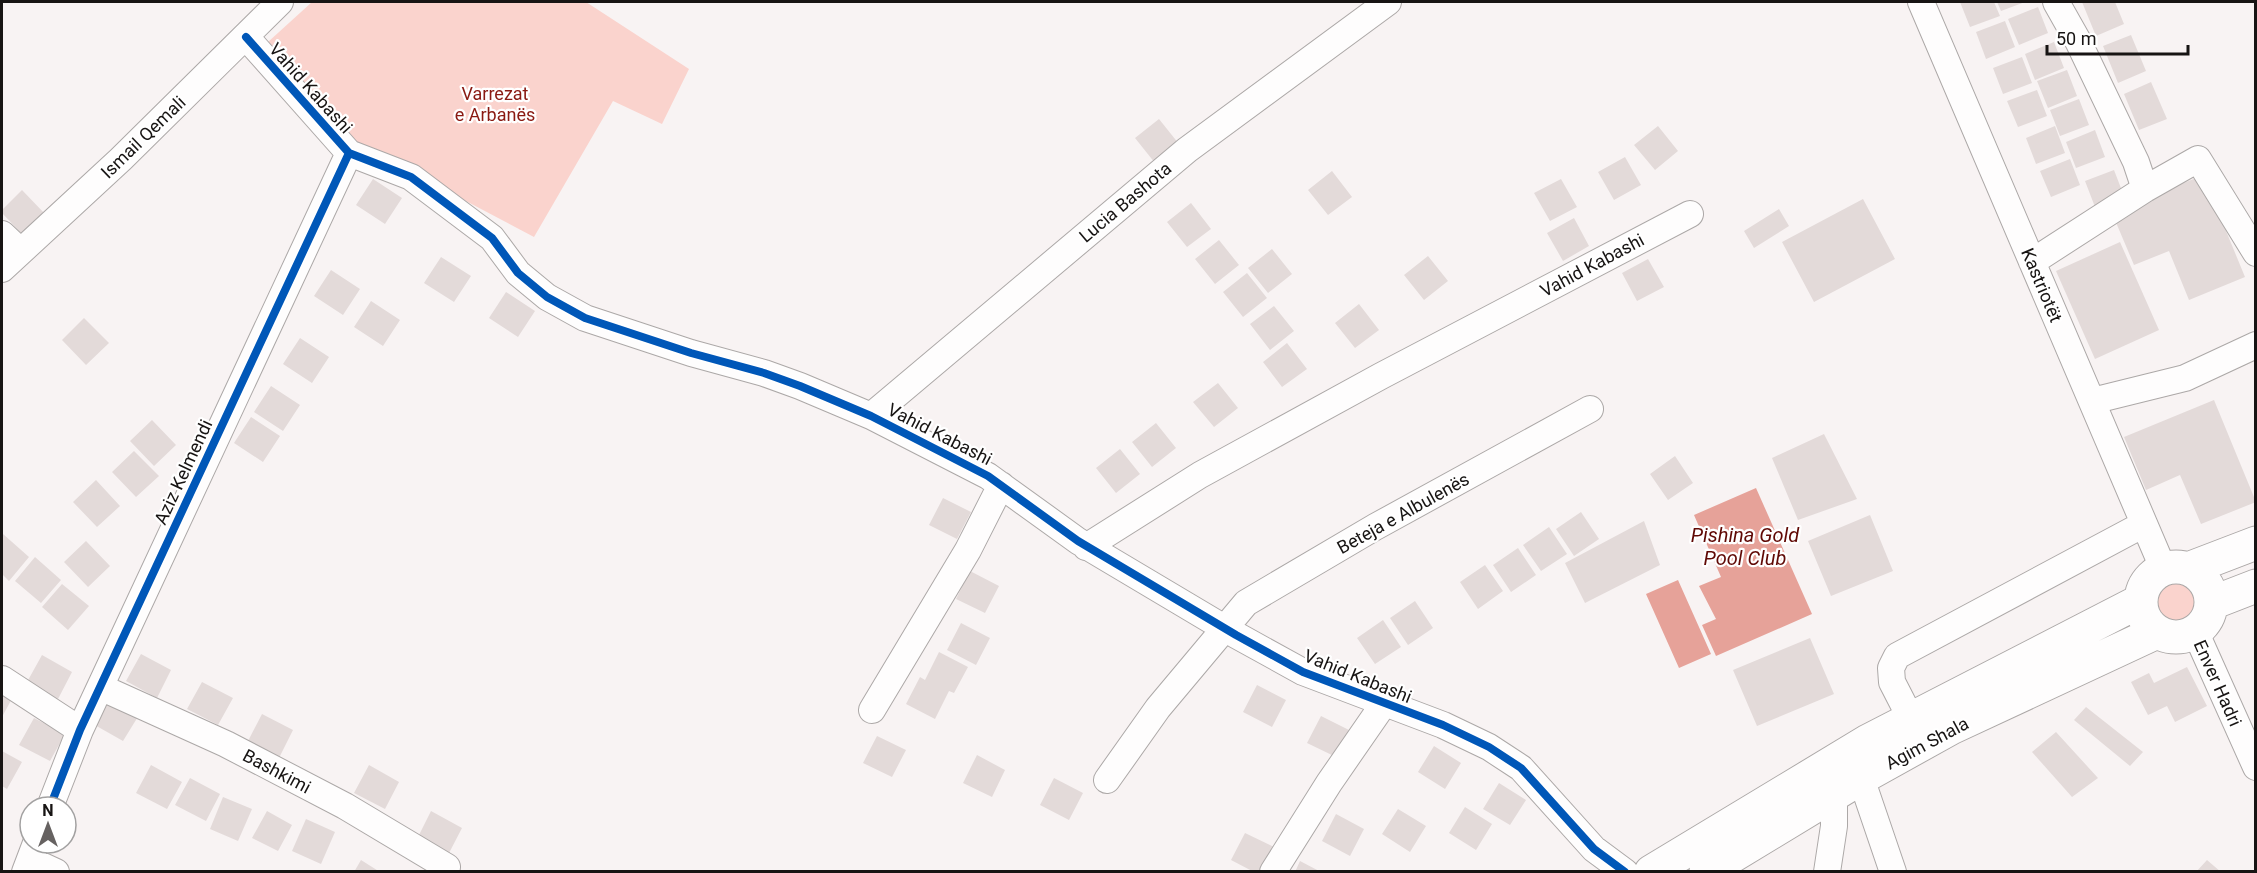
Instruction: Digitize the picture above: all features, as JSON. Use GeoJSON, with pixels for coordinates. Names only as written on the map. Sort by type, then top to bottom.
{"type":"FeatureCollection","features":[{"type":"Feature","properties":{"kind":"main road"},"geometry":{"type":"LineString","coordinates":[[2176,568],[2197,573],[2205,581],[2212,603],[2203,625],[2182,637],[2171,637],[2157,632],[2143,616],[2140,601],[2146,583],[2153,574],[2256,543]]}},
{"type":"Feature","properties":{"kind":"main road"},"geometry":{"type":"LineString","coordinates":[[2212,603],[2256,586]]}},
{"type":"Feature","properties":{"kind":"main road"},"geometry":{"type":"LineString","coordinates":[[1651,872],[1868,741],[2140,601]]}},
{"type":"Feature","properties":{"kind":"main road","name":"Agim Shala"},"geometry":{"type":"LineString","coordinates":[[1706,872],[1848,786],[1951,728],[2157,632]]}},
{"type":"Feature","properties":{"kind":"street","name":"Ismail Qemali"},"geometry":{"type":"LineString","coordinates":[[2,269],[121,159],[280,2]]}},
{"type":"Feature","properties":{"kind":"street","name":"Lucia Bashota"},"geometry":{"type":"LineString","coordinates":[[872,416],[1187,150],[1388,2]]}},
{"type":"Feature","properties":{"kind":"street","name":"Kastriotët"},"geometry":{"type":"LineString","coordinates":[[1922,2],[2144,524],[2176,568]]}},
{"type":"Feature","properties":{"kind":"street"},"geometry":{"type":"LineString","coordinates":[[2056,2],[2078,41],[2136,162],[2145,189]]}},
{"type":"Feature","properties":{"kind":"street","name":"Vahid Kabashi"},"geometry":{"type":"LineString","coordinates":[[246,37],[349,153],[411,177],[492,238],[518,273],[547,297],[585,318],[691,353],[764,373],[872,416],[988,476],[1086,546],[1303,672],[1443,725],[1489,747],[1521,768],[1594,849],[1624,872]]}},
{"type":"Feature","properties":{"kind":"street","name":"Aziz Kelmendi"},"geometry":{"type":"LineString","coordinates":[[55,795],[80,730],[349,153]]}},
{"type":"Feature","properties":{"kind":"street"},"geometry":{"type":"LineString","coordinates":[[2032,262],[2145,189],[2198,159],[2256,253]]}},
{"type":"Feature","properties":{"kind":"street","name":"Vahid Kabashi"},"geometry":{"type":"LineString","coordinates":[[1086,546],[1200,475],[1412,360],[1690,214]]}},
{"type":"Feature","properties":{"kind":"street"},"geometry":{"type":"LineString","coordinates":[[2,234],[20,251]]}},
{"type":"Feature","properties":{"kind":"street"},"geometry":{"type":"LineString","coordinates":[[2092,401],[2184,378],[2256,345]]}},
{"type":"Feature","properties":{"kind":"street","name":"Beteja e Albulenës"},"geometry":{"type":"LineString","coordinates":[[1107,780],[1158,708],[1246,603],[1375,527],[1590,409]]}},
{"type":"Feature","properties":{"kind":"street"},"geometry":{"type":"LineString","coordinates":[[872,710],[968,550],[1001,485]]}},
{"type":"Feature","properties":{"kind":"street"},"geometry":{"type":"LineString","coordinates":[[1911,719],[1892,682],[1891,669],[1897,656],[2144,524]]}},
{"type":"Feature","properties":{"kind":"street","name":"Enver Hadri"},"geometry":{"type":"LineString","coordinates":[[2195,631],[2256,767]]}},
{"type":"Feature","properties":{"kind":"street"},"geometry":{"type":"LineString","coordinates":[[2,679],[80,730]]}},
{"type":"Feature","properties":{"kind":"street","name":"Bashkimi"},"geometry":{"type":"LineString","coordinates":[[100,687],[226,744],[345,806],[447,867]]}},
{"type":"Feature","properties":{"kind":"street","name":"Vahid Kabashi"},"geometry":{"type":"LineString","coordinates":[[1273,872],[1329,783],[1385,702]]}},
{"type":"Feature","properties":{"kind":"street"},"geometry":{"type":"LineString","coordinates":[[1827,872],[1834,826],[1848,786]]}},
{"type":"Feature","properties":{"kind":"street"},"geometry":{"type":"LineString","coordinates":[[1848,786],[1893,872]]}},
{"type":"Feature","properties":{"kind":"street"},"geometry":{"type":"LineString","coordinates":[[30,858],[56,872]]}},
{"type":"Feature","properties":{"kind":"green space","name":"Varrezat e Arbanës"},"geometry":{"type":"Polygon","coordinates":[[[312,2],[586,2],[689,69],[662,124],[613,101],[534,237],[333,131],[268,42],[312,2]]]}},
{"type":"Feature","properties":{"kind":"green space"},"geometry":{"type":"Polygon","coordinates":[[[2171,576],[2181,576],[2194,583],[2201,596],[2201,606],[2194,619],[2181,626],[2171,626],[2162,622],[2155,615],[2151,606],[2151,596],[2155,587],[2162,580],[2171,576]]]}},
{"type":"Feature","properties":{"kind":"water","name":"Pishina Gold Pool Club"},"geometry":{"type":"Polygon","coordinates":[[[1756,488],[1812,614],[1716,656],[1702,625],[1716,619],[1699,586],[1721,577],[1694,515],[1756,488]]]}},
{"type":"Feature","properties":{"kind":"water"},"geometry":{"type":"Polygon","coordinates":[[[1678,580],[1711,654],[1679,668],[1646,594],[1678,580]]]}},
{"type":"Feature","properties":{"kind":"building"},"geometry":{"type":"Polygon","coordinates":[[[1960,2],[1994,2],[2000,16],[1970,27],[1960,2]]]}},
{"type":"Feature","properties":{"kind":"building"},"geometry":{"type":"Polygon","coordinates":[[[1997,2],[2025,2],[2001,11],[1997,2]]]}},
{"type":"Feature","properties":{"kind":"building"},"geometry":{"type":"Polygon","coordinates":[[[2082,2],[2115,2],[2124,24],[2096,36],[2082,2]]]}},
{"type":"Feature","properties":{"kind":"building"},"geometry":{"type":"Polygon","coordinates":[[[2038,7],[2048,33],[2019,45],[2008,19],[2038,7]]]}},
{"type":"Feature","properties":{"kind":"building"},"geometry":{"type":"Polygon","coordinates":[[[2005,21],[2015,47],[1986,59],[1976,32],[2005,21]]]}},
{"type":"Feature","properties":{"kind":"building"},"geometry":{"type":"Polygon","coordinates":[[[2131,35],[2146,71],[2118,83],[2103,46],[2131,35]]]}},
{"type":"Feature","properties":{"kind":"building"},"geometry":{"type":"Polygon","coordinates":[[[2054,42],[2064,68],[2035,80],[2025,54],[2054,42]]]}},
{"type":"Feature","properties":{"kind":"building"},"geometry":{"type":"Polygon","coordinates":[[[2022,57],[2032,83],[2003,94],[1993,68],[2022,57]]]}},
{"type":"Feature","properties":{"kind":"building"},"geometry":{"type":"Polygon","coordinates":[[[2067,70],[2077,96],[2048,108],[2037,81],[2067,70]]]}},
{"type":"Feature","properties":{"kind":"building"},"geometry":{"type":"Polygon","coordinates":[[[2151,82],[2167,119],[2139,130],[2124,94],[2151,82]]]}},
{"type":"Feature","properties":{"kind":"building"},"geometry":{"type":"Polygon","coordinates":[[[2037,90],[2047,116],[2018,127],[2007,101],[2037,90]]]}},
{"type":"Feature","properties":{"kind":"building"},"geometry":{"type":"Polygon","coordinates":[[[2079,99],[2089,125],[2060,136],[2050,110],[2079,99]]]}},
{"type":"Feature","properties":{"kind":"building"},"geometry":{"type":"Polygon","coordinates":[[[1159,119],[1179,144],[1155,163],[1135,138],[1159,119]]]}},
{"type":"Feature","properties":{"kind":"building"},"geometry":{"type":"Polygon","coordinates":[[[1658,126],[1678,151],[1655,170],[1634,145],[1658,126]]]}},
{"type":"Feature","properties":{"kind":"building"},"geometry":{"type":"Polygon","coordinates":[[[2055,126],[2065,153],[2036,164],[2026,138],[2055,126]]]}},
{"type":"Feature","properties":{"kind":"building"},"geometry":{"type":"Polygon","coordinates":[[[2095,130],[2105,157],[2076,168],[2066,142],[2095,130]]]}},
{"type":"Feature","properties":{"kind":"building"},"geometry":{"type":"Polygon","coordinates":[[[1625,157],[1641,185],[1614,200],[1598,172],[1625,157]]]}},
{"type":"Feature","properties":{"kind":"building"},"geometry":{"type":"Polygon","coordinates":[[[2070,159],[2080,185],[2051,197],[2040,171],[2070,159]]]}},
{"type":"Feature","properties":{"kind":"building"},"geometry":{"type":"Polygon","coordinates":[[[2114,170],[2124,196],[2095,207],[2085,181],[2114,170]]]}},
{"type":"Feature","properties":{"kind":"building"},"geometry":{"type":"Polygon","coordinates":[[[1332,171],[1352,197],[1328,215],[1308,190],[1332,171]]]}},
{"type":"Feature","properties":{"kind":"building"},"geometry":{"type":"Polygon","coordinates":[[[2203,175],[2245,277],[2189,300],[2169,251],[2134,265],[2112,213],[2203,175]]]}},
{"type":"Feature","properties":{"kind":"building"},"geometry":{"type":"Polygon","coordinates":[[[373,179],[402,198],[385,224],[356,205],[373,179]]]}},
{"type":"Feature","properties":{"kind":"building"},"geometry":{"type":"Polygon","coordinates":[[[1561,179],[1577,207],[1550,221],[1534,193],[1561,179]]]}},
{"type":"Feature","properties":{"kind":"building"},"geometry":{"type":"Polygon","coordinates":[[[22,190],[46,215],[24,236],[2,213],[2,210],[22,190]]]}},
{"type":"Feature","properties":{"kind":"building"},"geometry":{"type":"Polygon","coordinates":[[[1863,199],[1895,259],[1814,302],[1782,242],[1863,199]]]}},
{"type":"Feature","properties":{"kind":"building"},"geometry":{"type":"Polygon","coordinates":[[[1191,203],[1211,229],[1187,247],[1167,222],[1191,203]]]}},
{"type":"Feature","properties":{"kind":"building"},"geometry":{"type":"Polygon","coordinates":[[[1779,209],[1789,226],[1754,248],[1744,231],[1779,209]]]}},
{"type":"Feature","properties":{"kind":"building"},"geometry":{"type":"Polygon","coordinates":[[[1574,218],[1589,246],[1563,261],[1547,233],[1574,218]]]}},
{"type":"Feature","properties":{"kind":"building"},"geometry":{"type":"Polygon","coordinates":[[[1219,240],[1239,265],[1215,284],[1195,259],[1219,240]]]}},
{"type":"Feature","properties":{"kind":"building"},"geometry":{"type":"Polygon","coordinates":[[[2120,242],[2159,330],[2095,359],[2056,271],[2120,242]]]}},
{"type":"Feature","properties":{"kind":"building"},"geometry":{"type":"Polygon","coordinates":[[[1272,249],[1292,274],[1268,293],[1248,268],[1272,249]]]}},
{"type":"Feature","properties":{"kind":"building"},"geometry":{"type":"Polygon","coordinates":[[[1428,256],[1448,281],[1424,300],[1404,275],[1428,256]]]}},
{"type":"Feature","properties":{"kind":"building"},"geometry":{"type":"Polygon","coordinates":[[[441,257],[471,276],[454,302],[424,283],[441,257]]]}},
{"type":"Feature","properties":{"kind":"building"},"geometry":{"type":"Polygon","coordinates":[[[1648,259],[1664,287],[1637,301],[1622,273],[1648,259]]]}},
{"type":"Feature","properties":{"kind":"building"},"geometry":{"type":"Polygon","coordinates":[[[331,270],[360,289],[343,315],[314,296],[331,270]]]}},
{"type":"Feature","properties":{"kind":"building"},"geometry":{"type":"Polygon","coordinates":[[[1247,273],[1267,298],[1243,317],[1223,292],[1247,273]]]}},
{"type":"Feature","properties":{"kind":"building"},"geometry":{"type":"Polygon","coordinates":[[[506,292],[535,311],[518,337],[489,318],[506,292]]]}},
{"type":"Feature","properties":{"kind":"building"},"geometry":{"type":"Polygon","coordinates":[[[371,301],[400,320],[383,346],[354,327],[371,301]]]}},
{"type":"Feature","properties":{"kind":"building"},"geometry":{"type":"Polygon","coordinates":[[[1359,304],[1379,330],[1355,348],[1335,323],[1359,304]]]}},
{"type":"Feature","properties":{"kind":"building"},"geometry":{"type":"Polygon","coordinates":[[[1274,306],[1294,331],[1270,350],[1250,324],[1274,306]]]}},
{"type":"Feature","properties":{"kind":"building"},"geometry":{"type":"Polygon","coordinates":[[[84,318],[109,343],[86,365],[62,340],[84,318]]]}},
{"type":"Feature","properties":{"kind":"building"},"geometry":{"type":"Polygon","coordinates":[[[300,338],[329,357],[312,383],[283,364],[300,338]]]}},
{"type":"Feature","properties":{"kind":"building"},"geometry":{"type":"Polygon","coordinates":[[[1287,343],[1307,369],[1282,387],[1263,362],[1287,343]]]}},
{"type":"Feature","properties":{"kind":"building"},"geometry":{"type":"Polygon","coordinates":[[[1218,383],[1238,408],[1214,427],[1193,402],[1218,383]]]}},
{"type":"Feature","properties":{"kind":"building"},"geometry":{"type":"Polygon","coordinates":[[[271,386],[300,405],[283,431],[254,412],[271,386]]]}},
{"type":"Feature","properties":{"kind":"building"},"geometry":{"type":"Polygon","coordinates":[[[2214,400],[2256,502],[2201,524],[2180,475],[2146,490],[2124,437],[2214,400]]]}},
{"type":"Feature","properties":{"kind":"building"},"geometry":{"type":"Polygon","coordinates":[[[251,417],[280,436],[263,462],[234,443],[251,417]]]}},
{"type":"Feature","properties":{"kind":"building"},"geometry":{"type":"Polygon","coordinates":[[[152,420],[176,445],[154,466],[130,441],[152,420]]]}},
{"type":"Feature","properties":{"kind":"building"},"geometry":{"type":"Polygon","coordinates":[[[1156,423],[1176,448],[1152,467],[1132,442],[1156,423]]]}},
{"type":"Feature","properties":{"kind":"building"},"geometry":{"type":"Polygon","coordinates":[[[1824,434],[1857,499],[1798,520],[1772,458],[1824,434]]]}},
{"type":"Feature","properties":{"kind":"building"},"geometry":{"type":"Polygon","coordinates":[[[1120,449],[1140,474],[1116,493],[1096,468],[1120,449]]]}},
{"type":"Feature","properties":{"kind":"building"},"geometry":{"type":"Polygon","coordinates":[[[134,451],[159,476],[136,497],[112,472],[134,451]]]}},
{"type":"Feature","properties":{"kind":"building"},"geometry":{"type":"Polygon","coordinates":[[[1675,456],[1693,483],[1668,500],[1650,474],[1675,456]]]}},
{"type":"Feature","properties":{"kind":"building"},"geometry":{"type":"Polygon","coordinates":[[[96,480],[120,506],[97,527],[73,502],[96,480]]]}},
{"type":"Feature","properties":{"kind":"building"},"geometry":{"type":"Polygon","coordinates":[[[943,498],[971,512],[957,539],[929,525],[943,498]]]}},
{"type":"Feature","properties":{"kind":"building"},"geometry":{"type":"Polygon","coordinates":[[[1581,512],[1599,539],[1574,556],[1556,529],[1581,512]]]}},
{"type":"Feature","properties":{"kind":"building"},"geometry":{"type":"Polygon","coordinates":[[[1870,515],[1893,571],[1831,596],[1808,541],[1870,515]]]}},
{"type":"Feature","properties":{"kind":"building"},"geometry":{"type":"Polygon","coordinates":[[[1644,521],[1660,565],[1585,603],[1565,563],[1644,521]]]}},
{"type":"Feature","properties":{"kind":"building"},"geometry":{"type":"Polygon","coordinates":[[[1549,527],[1567,554],[1541,571],[1523,545],[1549,527]]]}},
{"type":"Feature","properties":{"kind":"building"},"geometry":{"type":"Polygon","coordinates":[[[3,534],[29,557],[9,581],[2,574],[3,534]]]}},
{"type":"Feature","properties":{"kind":"building"},"geometry":{"type":"Polygon","coordinates":[[[86,541],[110,566],[88,587],[64,562],[86,541]]]}},
{"type":"Feature","properties":{"kind":"building"},"geometry":{"type":"Polygon","coordinates":[[[1518,548],[1536,575],[1511,592],[1493,565],[1518,548]]]}},
{"type":"Feature","properties":{"kind":"building"},"geometry":{"type":"Polygon","coordinates":[[[35,557],[61,580],[41,603],[15,581],[35,557]]]}},
{"type":"Feature","properties":{"kind":"building"},"geometry":{"type":"Polygon","coordinates":[[[1485,565],[1503,591],[1478,609],[1460,582],[1485,565]]]}},
{"type":"Feature","properties":{"kind":"building"},"geometry":{"type":"Polygon","coordinates":[[[970,571],[999,586],[985,613],[956,599],[970,571]]]}},
{"type":"Feature","properties":{"kind":"building"},"geometry":{"type":"Polygon","coordinates":[[[62,584],[89,606],[68,630],[42,607],[62,584]]]}},
{"type":"Feature","properties":{"kind":"building"},"geometry":{"type":"Polygon","coordinates":[[[1415,601],[1433,628],[1408,645],[1390,618],[1415,601]]]}},
{"type":"Feature","properties":{"kind":"building"},"geometry":{"type":"Polygon","coordinates":[[[1383,620],[1401,647],[1375,664],[1357,638],[1383,620]]]}},
{"type":"Feature","properties":{"kind":"building"},"geometry":{"type":"Polygon","coordinates":[[[961,623],[990,638],[976,665],[947,650],[961,623]]]}},
{"type":"Feature","properties":{"kind":"building"},"geometry":{"type":"Polygon","coordinates":[[[1810,638],[1834,694],[1757,726],[1733,670],[1810,638]]]}},
{"type":"Feature","properties":{"kind":"building"},"geometry":{"type":"Polygon","coordinates":[[[939,652],[968,667],[954,693],[949,691],[935,719],[906,704],[920,677],[925,680],[939,652]]]}},
{"type":"Feature","properties":{"kind":"building"},"geometry":{"type":"Polygon","coordinates":[[[141,654],[171,670],[157,698],[126,681],[141,654]]]}},
{"type":"Feature","properties":{"kind":"building"},"geometry":{"type":"Polygon","coordinates":[[[42,655],[72,672],[58,699],[27,682],[42,655]]]}},
{"type":"Feature","properties":{"kind":"building"},"geometry":{"type":"Polygon","coordinates":[[[2187,667],[2207,706],[2175,722],[2167,706],[2148,715],[2131,682],[2149,673],[2154,683],[2187,667]]]}},
{"type":"Feature","properties":{"kind":"building"},"geometry":{"type":"Polygon","coordinates":[[[202,682],[233,698],[218,725],[187,709],[202,682]]]}},
{"type":"Feature","properties":{"kind":"building"},"geometry":{"type":"Polygon","coordinates":[[[2,685],[15,693],[2,717],[2,685]]]}},
{"type":"Feature","properties":{"kind":"building"},"geometry":{"type":"Polygon","coordinates":[[[1257,685],[1286,700],[1272,727],[1243,712],[1257,685]]]}},
{"type":"Feature","properties":{"kind":"building"},"geometry":{"type":"Polygon","coordinates":[[[108,697],[139,715],[123,741],[93,724],[108,697]]]}},
{"type":"Feature","properties":{"kind":"building"},"geometry":{"type":"Polygon","coordinates":[[[2086,707],[2143,752],[2130,766],[2074,720],[2086,707]]]}},
{"type":"Feature","properties":{"kind":"building"},"geometry":{"type":"Polygon","coordinates":[[[262,714],[293,730],[279,758],[248,741],[262,714]]]}},
{"type":"Feature","properties":{"kind":"building"},"geometry":{"type":"Polygon","coordinates":[[[1321,716],[1349,730],[1336,757],[1307,743],[1321,716]]]}},
{"type":"Feature","properties":{"kind":"building"},"geometry":{"type":"Polygon","coordinates":[[[34,718],[65,734],[50,761],[19,745],[34,718]]]}},
{"type":"Feature","properties":{"kind":"building"},"geometry":{"type":"Polygon","coordinates":[[[2056,732],[2098,778],[2072,797],[2032,752],[2056,732]]]}},
{"type":"Feature","properties":{"kind":"building"},"geometry":{"type":"Polygon","coordinates":[[[877,736],[906,750],[892,777],[863,763],[877,736]]]}},
{"type":"Feature","properties":{"kind":"building"},"geometry":{"type":"Polygon","coordinates":[[[1434,746],[1461,763],[1445,789],[1418,772],[1434,746]]]}},
{"type":"Feature","properties":{"kind":"building"},"geometry":{"type":"Polygon","coordinates":[[[2,751],[22,762],[7,789],[2,786],[2,751]]]}},
{"type":"Feature","properties":{"kind":"building"},"geometry":{"type":"Polygon","coordinates":[[[977,755],[1005,770],[992,797],[963,783],[977,755]]]}},
{"type":"Feature","properties":{"kind":"building"},"geometry":{"type":"Polygon","coordinates":[[[151,765],[182,782],[167,809],[136,793],[151,765]]]}},
{"type":"Feature","properties":{"kind":"building"},"geometry":{"type":"Polygon","coordinates":[[[369,765],[399,782],[385,809],[354,793],[369,765]]]}},
{"type":"Feature","properties":{"kind":"building"},"geometry":{"type":"Polygon","coordinates":[[[190,778],[220,794],[206,821],[175,805],[190,778]]]}},
{"type":"Feature","properties":{"kind":"building"},"geometry":{"type":"Polygon","coordinates":[[[1054,778],[1083,793],[1069,820],[1040,805],[1054,778]]]}},
{"type":"Feature","properties":{"kind":"building"},"geometry":{"type":"Polygon","coordinates":[[[1499,783],[1526,800],[1510,825],[1483,809],[1499,783]]]}},
{"type":"Feature","properties":{"kind":"building"},"geometry":{"type":"Polygon","coordinates":[[[223,797],[252,809],[238,841],[210,829],[223,797]]]}},
{"type":"Feature","properties":{"kind":"building"},"geometry":{"type":"Polygon","coordinates":[[[1465,807],[1492,824],[1476,850],[1449,833],[1465,807]]]}},
{"type":"Feature","properties":{"kind":"building"},"geometry":{"type":"Polygon","coordinates":[[[1398,809],[1426,826],[1410,852],[1382,834],[1398,809]]]}},
{"type":"Feature","properties":{"kind":"building"},"geometry":{"type":"Polygon","coordinates":[[[267,811],[292,825],[278,851],[252,838],[267,811]]]}},
{"type":"Feature","properties":{"kind":"building"},"geometry":{"type":"Polygon","coordinates":[[[431,811],[462,828],[448,855],[417,839],[431,811]]]}},
{"type":"Feature","properties":{"kind":"building"},"geometry":{"type":"Polygon","coordinates":[[[1336,814],[1364,829],[1350,856],[1322,841],[1336,814]]]}},
{"type":"Feature","properties":{"kind":"building"},"geometry":{"type":"Polygon","coordinates":[[[306,819],[335,832],[321,864],[292,851],[306,819]]]}},
{"type":"Feature","properties":{"kind":"building"},"geometry":{"type":"Polygon","coordinates":[[[1245,833],[1274,847],[1261,872],[1254,872],[1231,860],[1245,833]]]}},
{"type":"Feature","properties":{"kind":"building"},"geometry":{"type":"Polygon","coordinates":[[[361,860],[380,872],[354,872],[361,860]]]}},
{"type":"Feature","properties":{"kind":"building"},"geometry":{"type":"Polygon","coordinates":[[[2207,860],[2221,872],[2196,872],[2207,860]]]}},
{"type":"Feature","properties":{"kind":"building"},"geometry":{"type":"Polygon","coordinates":[[[1300,861],[1321,872],[1295,872],[1300,861]]]}},
{"type":"Feature","properties":{"kind":"cycle path"},"geometry":{"type":"LineString","coordinates":[[246,37],[349,153],[411,177],[492,238],[518,273],[547,297],[585,318],[800,386],[871,416],[988,476],[1078,541],[1303,672],[1443,725],[1489,747],[1521,768],[1594,849],[1625,872]]}},
{"type":"Feature","properties":{"kind":"cycle path"},"geometry":{"type":"LineString","coordinates":[[55,795],[80,730],[349,153]]}}]}
